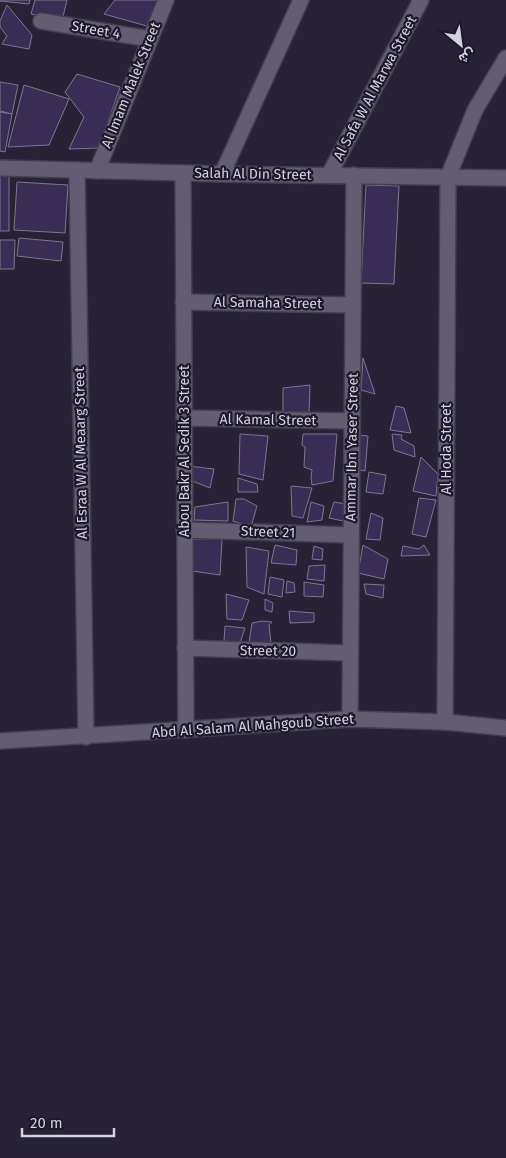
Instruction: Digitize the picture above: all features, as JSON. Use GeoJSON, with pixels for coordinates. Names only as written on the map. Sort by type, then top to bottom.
{"type":"FeatureCollection","features":[{"type":"Feature","properties":{"kind":"street","name":"Al Imam Malek Street"},"geometry":{"type":"LineString","coordinates":[[97,171],[166,0]]}},
{"type":"Feature","properties":{"kind":"street"},"geometry":{"type":"LineString","coordinates":[[222,174],[301,0]]}},
{"type":"Feature","properties":{"kind":"street","name":"Al Safa W Al Marwa Street"},"geometry":{"type":"LineString","coordinates":[[330,175],[421,0]]}},
{"type":"Feature","properties":{"kind":"street","name":"Street 4"},"geometry":{"type":"LineString","coordinates":[[41,21],[150,39]]}},
{"type":"Feature","properties":{"kind":"street"},"geometry":{"type":"LineString","coordinates":[[448,177],[475,110],[506,58]]}},
{"type":"Feature","properties":{"kind":"street","name":"Salah Al Din Street"},"geometry":{"type":"LineString","coordinates":[[0,168],[222,174],[506,178]]}},
{"type":"Feature","properties":{"kind":"street","name":"Al Esraa W Al Meaarg Street"},"geometry":{"type":"LineString","coordinates":[[77,170],[86,737]]}},
{"type":"Feature","properties":{"kind":"street","name":"Abou Bakr Al Sedik 3 Street"},"geometry":{"type":"LineString","coordinates":[[183,173],[186,730]]}},
{"type":"Feature","properties":{"kind":"street","name":"Ammar Ibn Yaser Street"},"geometry":{"type":"LineString","coordinates":[[350,719],[354,175]]}},
{"type":"Feature","properties":{"kind":"street","name":"Al Hoda Street"},"geometry":{"type":"LineString","coordinates":[[445,722],[448,177]]}},
{"type":"Feature","properties":{"kind":"street","name":"Al Samaha Street"},"geometry":{"type":"LineString","coordinates":[[183,302],[354,305]]}},
{"type":"Feature","properties":{"kind":"street","name":"Al Kamal Street"},"geometry":{"type":"LineString","coordinates":[[184,418],[352,421]]}},
{"type":"Feature","properties":{"kind":"street","name":"Street 21"},"geometry":{"type":"LineString","coordinates":[[184,530],[351,535]]}},
{"type":"Feature","properties":{"kind":"street","name":"Street 20"},"geometry":{"type":"LineString","coordinates":[[185,648],[350,653]]}},
{"type":"Feature","properties":{"kind":"street","name":"Abd Al Salam Al Mahgoub Street"},"geometry":{"type":"LineString","coordinates":[[0,741],[350,719],[445,722],[506,728]]}},
{"type":"Feature","properties":{"kind":"building"},"geometry":{"type":"Polygon","coordinates":[[[0,0],[30,0],[29,4],[0,0]]]}},
{"type":"Feature","properties":{"kind":"building"},"geometry":{"type":"Polygon","coordinates":[[[35,0],[67,0],[62,21],[31,14],[35,0]]]}},
{"type":"Feature","properties":{"kind":"building"},"geometry":{"type":"Polygon","coordinates":[[[115,0],[161,0],[154,28],[104,14],[115,0]]]}},
{"type":"Feature","properties":{"kind":"building"},"geometry":{"type":"Polygon","coordinates":[[[7,5],[32,35],[29,49],[2,44],[7,36],[0,27],[0,21],[7,5]]]}},
{"type":"Feature","properties":{"kind":"building"},"geometry":{"type":"Polygon","coordinates":[[[77,74],[120,87],[99,148],[69,149],[84,117],[65,92],[77,74]]]}},
{"type":"Feature","properties":{"kind":"building"},"geometry":{"type":"Polygon","coordinates":[[[0,82],[18,85],[12,114],[0,111],[0,82]]]}},
{"type":"Feature","properties":{"kind":"building"},"geometry":{"type":"Polygon","coordinates":[[[24,85],[69,99],[49,145],[8,147],[24,85]]]}},
{"type":"Feature","properties":{"kind":"building"},"geometry":{"type":"Polygon","coordinates":[[[0,112],[12,114],[5,152],[0,151],[0,112]]]}},
{"type":"Feature","properties":{"kind":"building"},"geometry":{"type":"Polygon","coordinates":[[[0,176],[9,176],[9,231],[0,231],[0,176]]]}},
{"type":"Feature","properties":{"kind":"building"},"geometry":{"type":"Polygon","coordinates":[[[17,182],[68,185],[65,233],[14,230],[17,182]]]}},
{"type":"Feature","properties":{"kind":"building"},"geometry":{"type":"Polygon","coordinates":[[[366,185],[399,186],[394,284],[361,283],[366,185]]]}},
{"type":"Feature","properties":{"kind":"building"},"geometry":{"type":"Polygon","coordinates":[[[19,238],[63,242],[61,261],[17,256],[19,238]]]}},
{"type":"Feature","properties":{"kind":"building"},"geometry":{"type":"Polygon","coordinates":[[[0,240],[15,240],[14,269],[0,269],[0,240]]]}},
{"type":"Feature","properties":{"kind":"building"},"geometry":{"type":"Polygon","coordinates":[[[363,358],[375,394],[361,390],[363,358]]]}},
{"type":"Feature","properties":{"kind":"building"},"geometry":{"type":"Polygon","coordinates":[[[310,385],[309,412],[283,412],[283,388],[310,385]]]}},
{"type":"Feature","properties":{"kind":"building"},"geometry":{"type":"Polygon","coordinates":[[[396,406],[404,408],[411,433],[390,430],[396,406]]]}},
{"type":"Feature","properties":{"kind":"building"},"geometry":{"type":"Polygon","coordinates":[[[240,434],[268,436],[263,480],[239,474],[240,434]]]}},
{"type":"Feature","properties":{"kind":"building"},"geometry":{"type":"Polygon","coordinates":[[[303,434],[337,434],[333,481],[312,485],[312,470],[304,467],[305,447],[302,445],[303,434]]]}},
{"type":"Feature","properties":{"kind":"building"},"geometry":{"type":"Polygon","coordinates":[[[392,434],[402,435],[401,439],[414,446],[415,457],[394,450],[392,434]]]}},
{"type":"Feature","properties":{"kind":"building"},"geometry":{"type":"Polygon","coordinates":[[[357,435],[368,436],[365,471],[356,469],[357,435]]]}},
{"type":"Feature","properties":{"kind":"building"},"geometry":{"type":"Polygon","coordinates":[[[421,457],[438,474],[436,496],[413,491],[421,457]]]}},
{"type":"Feature","properties":{"kind":"building"},"geometry":{"type":"Polygon","coordinates":[[[188,466],[214,469],[210,488],[190,480],[188,466]]]}},
{"type":"Feature","properties":{"kind":"building"},"geometry":{"type":"Polygon","coordinates":[[[369,472],[386,475],[383,494],[366,492],[369,472]]]}},
{"type":"Feature","properties":{"kind":"building"},"geometry":{"type":"Polygon","coordinates":[[[238,478],[257,484],[258,492],[238,492],[238,478]]]}},
{"type":"Feature","properties":{"kind":"building"},"geometry":{"type":"Polygon","coordinates":[[[291,486],[312,488],[303,518],[292,516],[291,486]]]}},
{"type":"Feature","properties":{"kind":"building"},"geometry":{"type":"Polygon","coordinates":[[[419,498],[436,500],[426,537],[412,534],[419,498]]]}},
{"type":"Feature","properties":{"kind":"building"},"geometry":{"type":"Polygon","coordinates":[[[236,499],[244,499],[257,506],[251,527],[233,521],[236,499]]]}},
{"type":"Feature","properties":{"kind":"building"},"geometry":{"type":"Polygon","coordinates":[[[228,502],[228,521],[194,520],[195,507],[228,502]]]}},
{"type":"Feature","properties":{"kind":"building"},"geometry":{"type":"Polygon","coordinates":[[[311,502],[324,506],[322,520],[307,522],[311,502]]]}},
{"type":"Feature","properties":{"kind":"building"},"geometry":{"type":"Polygon","coordinates":[[[334,502],[346,504],[343,521],[329,518],[334,502]]]}},
{"type":"Feature","properties":{"kind":"building"},"geometry":{"type":"Polygon","coordinates":[[[371,513],[383,518],[380,540],[366,539],[371,513]]]}},
{"type":"Feature","properties":{"kind":"building"},"geometry":{"type":"Polygon","coordinates":[[[191,539],[222,539],[220,575],[192,571],[191,539]]]}},
{"type":"Feature","properties":{"kind":"building"},"geometry":{"type":"Polygon","coordinates":[[[275,545],[297,550],[296,565],[271,563],[275,545]]]}},
{"type":"Feature","properties":{"kind":"building"},"geometry":{"type":"Polygon","coordinates":[[[363,545],[388,559],[384,579],[358,573],[363,545]]]}},
{"type":"Feature","properties":{"kind":"building"},"geometry":{"type":"Polygon","coordinates":[[[424,545],[430,555],[401,556],[403,546],[419,549],[424,545]]]}},
{"type":"Feature","properties":{"kind":"building"},"geometry":{"type":"Polygon","coordinates":[[[314,546],[323,549],[322,560],[312,559],[314,546]]]}},
{"type":"Feature","properties":{"kind":"building"},"geometry":{"type":"Polygon","coordinates":[[[246,547],[269,551],[264,594],[247,587],[246,547]]]}},
{"type":"Feature","properties":{"kind":"building"},"geometry":{"type":"Polygon","coordinates":[[[325,565],[324,581],[307,579],[309,566],[325,565]]]}},
{"type":"Feature","properties":{"kind":"building"},"geometry":{"type":"Polygon","coordinates":[[[270,577],[284,580],[282,597],[268,594],[270,577]]]}},
{"type":"Feature","properties":{"kind":"building"},"geometry":{"type":"Polygon","coordinates":[[[287,581],[294,583],[295,592],[286,593],[287,581]]]}},
{"type":"Feature","properties":{"kind":"building"},"geometry":{"type":"Polygon","coordinates":[[[304,582],[324,585],[323,597],[304,596],[304,582]]]}},
{"type":"Feature","properties":{"kind":"building"},"geometry":{"type":"Polygon","coordinates":[[[364,584],[384,585],[383,598],[366,594],[364,584]]]}},
{"type":"Feature","properties":{"kind":"building"},"geometry":{"type":"Polygon","coordinates":[[[226,594],[249,600],[242,620],[227,619],[226,594]]]}},
{"type":"Feature","properties":{"kind":"building"},"geometry":{"type":"Polygon","coordinates":[[[265,599],[273,603],[272,612],[265,610],[265,599]]]}},
{"type":"Feature","properties":{"kind":"building"},"geometry":{"type":"Polygon","coordinates":[[[289,611],[314,613],[314,622],[290,623],[289,611]]]}},
{"type":"Feature","properties":{"kind":"building"},"geometry":{"type":"Polygon","coordinates":[[[272,622],[269,625],[271,644],[249,643],[252,623],[272,622]]]}},
{"type":"Feature","properties":{"kind":"building"},"geometry":{"type":"Polygon","coordinates":[[[225,626],[245,628],[240,643],[224,641],[225,626]]]}}]}
